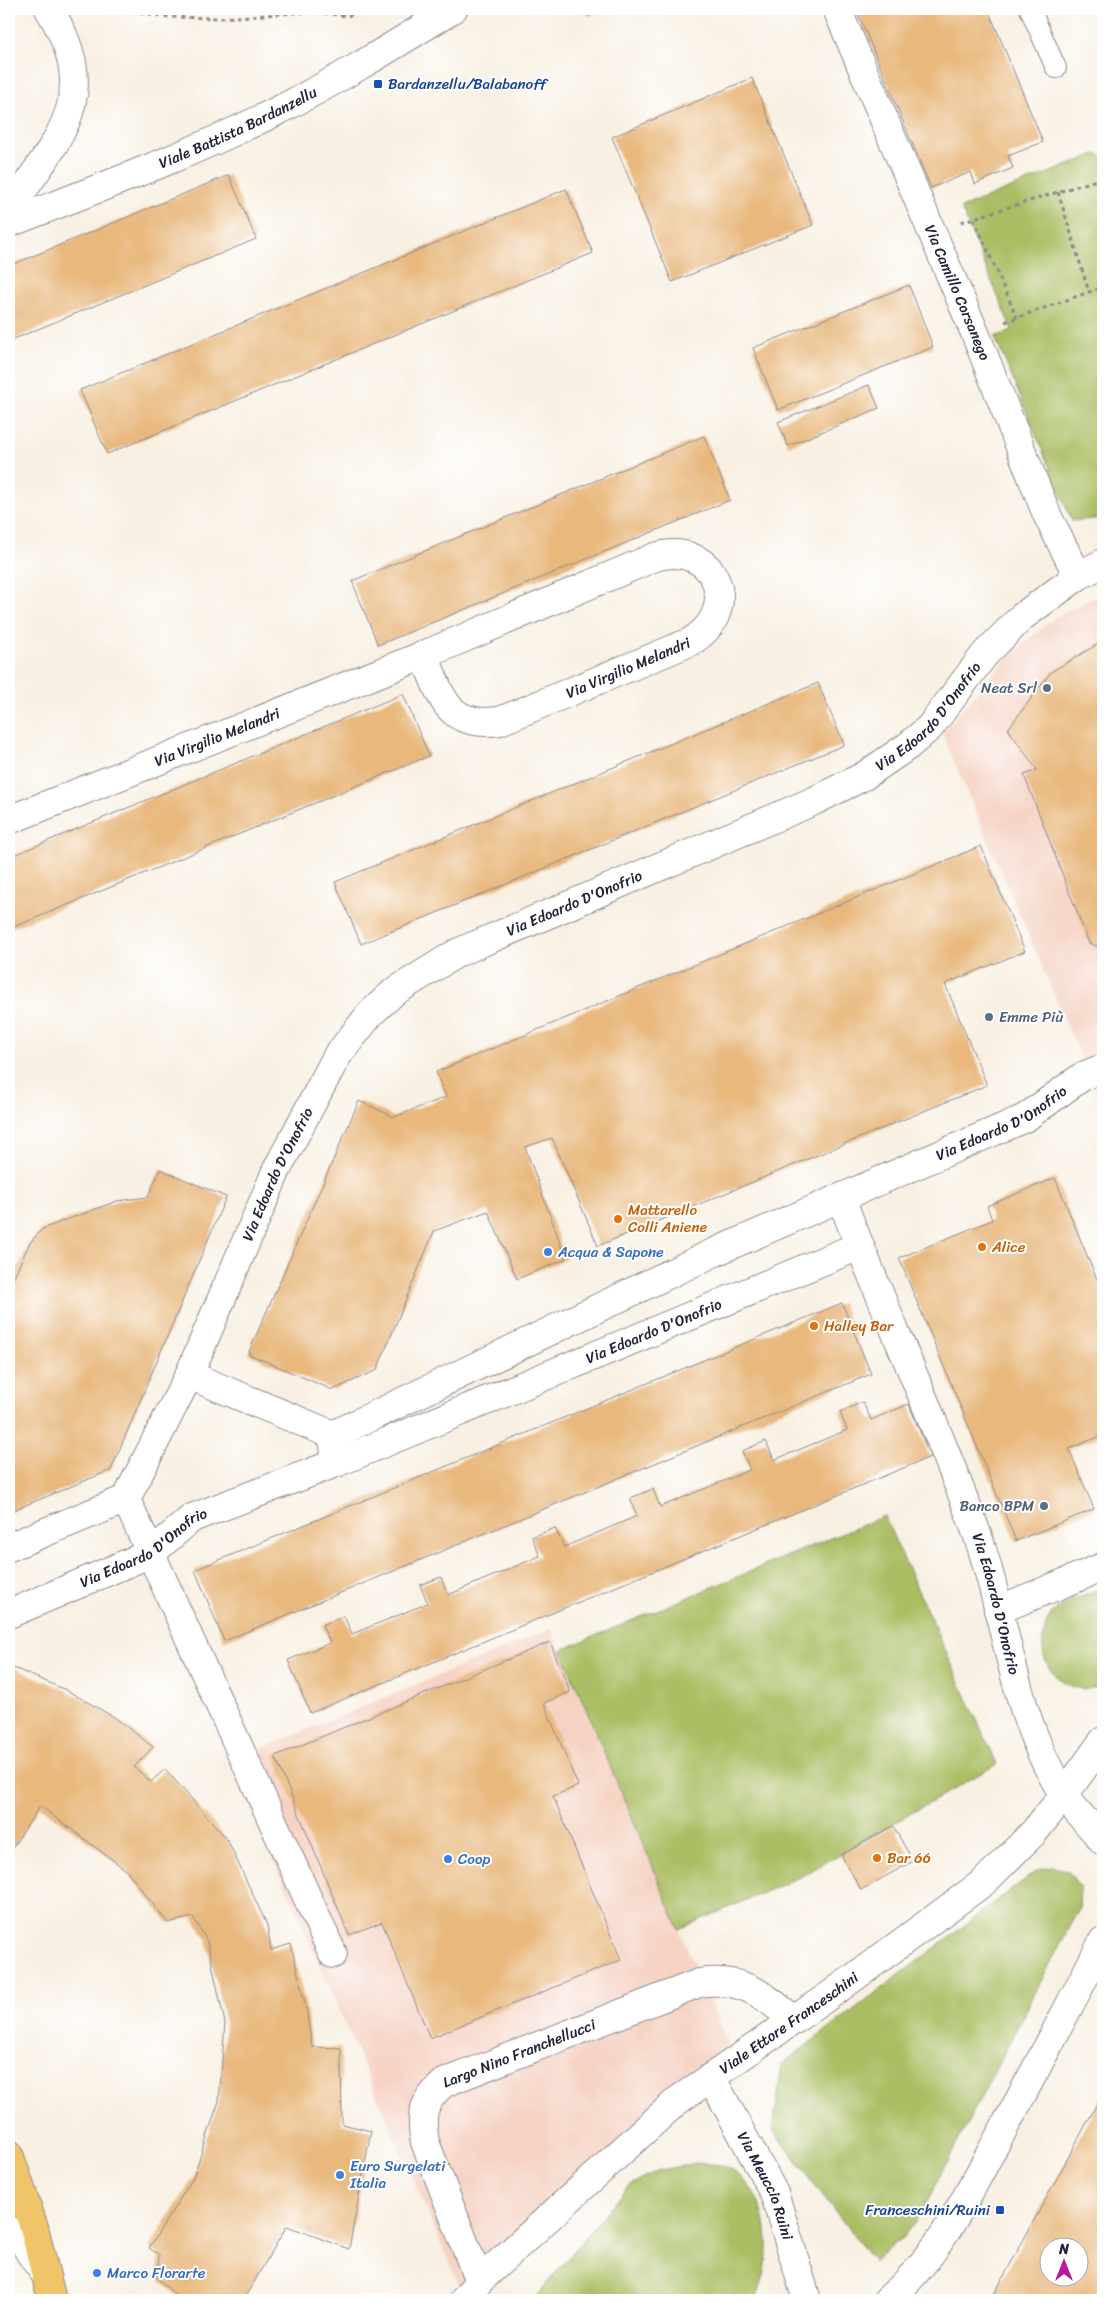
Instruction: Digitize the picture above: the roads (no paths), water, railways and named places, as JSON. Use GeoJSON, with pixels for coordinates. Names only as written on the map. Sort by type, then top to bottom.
{"type":"FeatureCollection","features":[{"type":"Feature","properties":{"kind":"main road"},"geometry":{"type":"LineString","coordinates":[[9,2154],[34,2227],[49,2291]]}},
{"type":"Feature","properties":{"kind":"street"},"geometry":{"type":"LineString","coordinates":[[9,210],[61,135],[72,103],[74,81],[72,61],[63,32],[49,9]]}},
{"type":"Feature","properties":{"kind":"street","name":"Viale Battista Bardanzellu"},"geometry":{"type":"LineString","coordinates":[[9,223],[201,146],[278,111],[340,77],[453,9]]}},
{"type":"Feature","properties":{"kind":"street","name":"Via Camillo Corsanego"},"geometry":{"type":"LineString","coordinates":[[837,9],[922,213],[932,230],[975,333],[1047,515],[1078,576]]}},
{"type":"Feature","properties":{"kind":"street","name":"Via Virgilio Melandri"},"geometry":{"type":"LineString","coordinates":[[9,820],[424,655],[662,555],[677,553],[690,555],[701,562],[713,576],[718,592],[719,605],[716,617],[702,635],[681,646],[500,721],[483,723],[468,721],[457,716],[447,706],[442,697],[424,655]]}},
{"type":"Feature","properties":{"kind":"street","name":"Via Edoardo D'Onofrio"},"geometry":{"type":"LineString","coordinates":[[126,1499],[189,1375],[277,1169],[305,1114],[337,1056],[359,1026],[383,1001],[424,972],[484,941],[814,801],[864,776],[895,756],[930,727],[985,654],[1023,616],[1078,576],[1103,563]]}},
{"type":"Feature","properties":{"kind":"street","name":"Via Edoardo D'Onofrio"},"geometry":{"type":"LineString","coordinates":[[333,1435],[715,1252],[1025,1118],[1083,1076],[1103,1068]]}},
{"type":"Feature","properties":{"kind":"street","name":"Via Edoardo D'Onofrio"},"geometry":{"type":"LineString","coordinates":[[841,1198],[969,1515],[984,1558],[1010,1664],[1026,1718],[1064,1795],[1103,1841]]}},
{"type":"Feature","properties":{"kind":"street","name":"Via Edoardo D'Onofrio"},"geometry":{"type":"LineString","coordinates":[[9,1614],[151,1553],[192,1518],[336,1463],[860,1246]]}},
{"type":"Feature","properties":{"kind":"street"},"geometry":{"type":"LineString","coordinates":[[189,1375],[333,1435],[336,1463]]}},
{"type":"Feature","properties":{"kind":"street"},"geometry":{"type":"LineString","coordinates":[[9,1547],[126,1499],[333,1954]]}},
{"type":"Feature","properties":{"kind":"street"},"geometry":{"type":"LineString","coordinates":[[998,1610],[1103,1567]]}},
{"type":"Feature","properties":{"kind":"street","name":"Viale Ettore Franceschini"},"geometry":{"type":"LineString","coordinates":[[471,2291],[677,2101],[794,2020],[984,1882],[1023,1844],[1064,1795],[1103,1741]]}},
{"type":"Feature","properties":{"kind":"street"},"geometry":{"type":"LineString","coordinates":[[887,2300],[921,2268],[944,2235],[1047,2049],[1103,1941]]}},
{"type":"Feature","properties":{"kind":"street","name":"Largo Nino Franchellucci"},"geometry":{"type":"LineString","coordinates":[[471,2291],[424,2136],[422,2116],[425,2103],[433,2092],[444,2083],[699,1983],[726,1983],[749,1988],[760,1993],[794,2020]]}},
{"type":"Feature","properties":{"kind":"street","name":"Via Meuccio Ruini"},"geometry":{"type":"LineString","coordinates":[[711,2077],[774,2193],[807,2300]]}},
{"type":"Feature","properties":{"kind":"lane"},"geometry":{"type":"LineString","coordinates":[[1030,9],[1056,68]]}},
{"type":"Feature","properties":{"kind":"lane"},"geometry":{"type":"LineString","coordinates":[[9,2225],[49,2291]]}},
{"type":"Feature","properties":{"kind":"place","name":"Bardanzellu/Balabanoff"},"geometry":{"type":"Point","coordinates":[378,84]}},
{"type":"Feature","properties":{"kind":"place","name":"Neat Srl"},"geometry":{"type":"Point","coordinates":[1047,688]}},
{"type":"Feature","properties":{"kind":"place","name":"Emme Più"},"geometry":{"type":"Point","coordinates":[989,1017]}},
{"type":"Feature","properties":{"kind":"place","name":"Mattarello Colli Aniene"},"geometry":{"type":"Point","coordinates":[618,1219]}},
{"type":"Feature","properties":{"kind":"place","name":"Alice"},"geometry":{"type":"Point","coordinates":[982,1247]}},
{"type":"Feature","properties":{"kind":"place","name":"Acqua & Sapone"},"geometry":{"type":"Point","coordinates":[548,1252]}},
{"type":"Feature","properties":{"kind":"place","name":"Halley Bar"},"geometry":{"type":"Point","coordinates":[814,1326]}},
{"type":"Feature","properties":{"kind":"place","name":"Banco BPM"},"geometry":{"type":"Point","coordinates":[1044,1506]}},
{"type":"Feature","properties":{"kind":"place","name":"Bar 66"},"geometry":{"type":"Point","coordinates":[877,1858]}},
{"type":"Feature","properties":{"kind":"place","name":"Coop"},"geometry":{"type":"Point","coordinates":[448,1859]}},
{"type":"Feature","properties":{"kind":"place","name":"Euro Surgelati Italia"},"geometry":{"type":"Point","coordinates":[340,2175]}},
{"type":"Feature","properties":{"kind":"place","name":"Franceschini/Ruini"},"geometry":{"type":"Point","coordinates":[1000,2210]}},
{"type":"Feature","properties":{"kind":"place","name":"Marco Florarte"},"geometry":{"type":"Point","coordinates":[97,2273]}}]}
